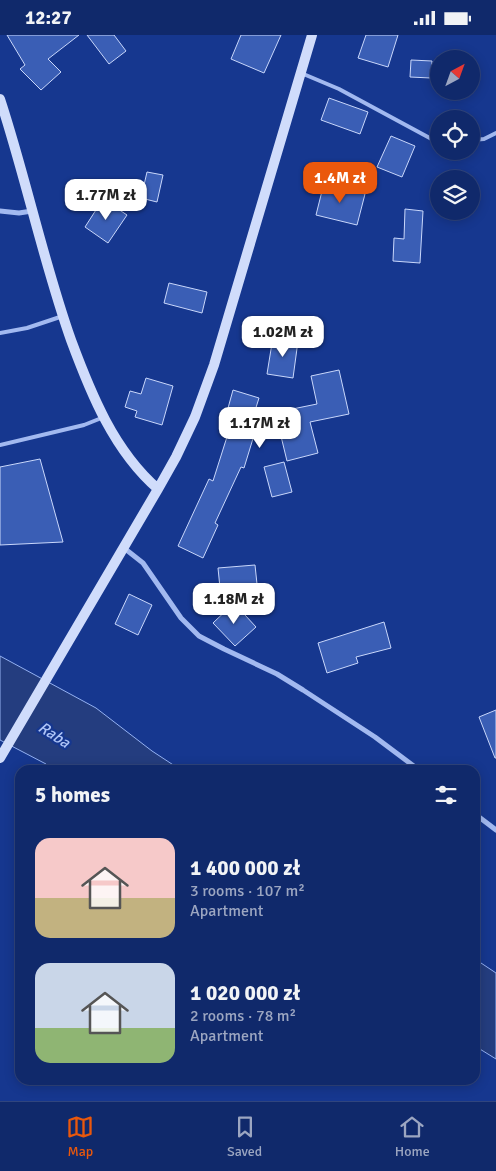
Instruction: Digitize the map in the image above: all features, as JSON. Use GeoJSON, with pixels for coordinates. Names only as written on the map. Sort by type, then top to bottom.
{"type":"FeatureCollection","features":[{"type":"Feature","properties":{"kind":"main road"},"geometry":{"type":"LineString","coordinates":[[0,758],[158,489],[195,417],[214,365],[312,35]]}},
{"type":"Feature","properties":{"kind":"main road"},"geometry":{"type":"LineString","coordinates":[[0,99],[46,262],[85,377],[114,436],[138,469],[158,489]]}},
{"type":"Feature","properties":{"kind":"street"},"geometry":{"type":"LineString","coordinates":[[0,211],[19,213],[32,211]]}},
{"type":"Feature","properties":{"kind":"street"},"geometry":{"type":"LineString","coordinates":[[124,548],[143,563],[180,618],[199,636],[277,674],[297,686],[375,737],[412,765]]}},
{"type":"Feature","properties":{"kind":"street"},"geometry":{"type":"LineString","coordinates":[[480,818],[496,830]]}},
{"type":"Feature","properties":{"kind":"lane"},"geometry":{"type":"LineString","coordinates":[[301,73],[338,89],[430,138]]}},
{"type":"Feature","properties":{"kind":"lane"},"geometry":{"type":"LineString","coordinates":[[480,140],[496,133]]}},
{"type":"Feature","properties":{"kind":"lane"},"geometry":{"type":"LineString","coordinates":[[0,333],[27,328],[63,316]]}},
{"type":"Feature","properties":{"kind":"lane"},"geometry":{"type":"LineString","coordinates":[[0,445],[84,425],[104,417]]}},
{"type":"Feature","properties":{"kind":"water","name":"Raba"},"geometry":{"type":"Polygon","coordinates":[[[0,656],[96,708],[173,765],[47,765],[0,740],[0,656]]]}},
{"type":"Feature","properties":{"kind":"water"},"geometry":{"type":"Polygon","coordinates":[[[480,962],[496,973],[496,1059],[480,1049],[480,962]]]}},
{"type":"Feature","properties":{"kind":"building"},"geometry":{"type":"Polygon","coordinates":[[[7,35],[79,35],[48,59],[61,72],[41,90],[20,69],[25,65],[7,35]]]}},
{"type":"Feature","properties":{"kind":"building"},"geometry":{"type":"Polygon","coordinates":[[[87,35],[114,35],[126,51],[109,64],[87,35]]]}},
{"type":"Feature","properties":{"kind":"building"},"geometry":{"type":"Polygon","coordinates":[[[241,35],[281,35],[264,73],[231,59],[241,35]]]}},
{"type":"Feature","properties":{"kind":"building"},"geometry":{"type":"Polygon","coordinates":[[[366,35],[398,35],[388,67],[358,58],[366,35]]]}},
{"type":"Feature","properties":{"kind":"building"},"geometry":{"type":"Polygon","coordinates":[[[411,60],[430,61],[430,78],[410,77],[411,60]]]}},
{"type":"Feature","properties":{"kind":"building"},"geometry":{"type":"Polygon","coordinates":[[[329,98],[368,112],[360,134],[321,120],[329,98]]]}},
{"type":"Feature","properties":{"kind":"building"},"geometry":{"type":"Polygon","coordinates":[[[391,136],[415,146],[402,177],[377,167],[391,136]]]}},
{"type":"Feature","properties":{"kind":"building"},"geometry":{"type":"Polygon","coordinates":[[[147,172],[163,175],[157,202],[141,198],[147,172]]]}},
{"type":"Feature","properties":{"kind":"building"},"geometry":{"type":"Polygon","coordinates":[[[324,183],[365,194],[357,225],[316,215],[324,183]]]}},
{"type":"Feature","properties":{"kind":"building"},"geometry":{"type":"Polygon","coordinates":[[[103,199],[127,215],[108,243],[85,227],[103,199]]]}},
{"type":"Feature","properties":{"kind":"building"},"geometry":{"type":"Polygon","coordinates":[[[405,209],[423,211],[420,263],[393,261],[394,238],[404,239],[405,209]]]}},
{"type":"Feature","properties":{"kind":"building"},"geometry":{"type":"Polygon","coordinates":[[[169,283],[207,292],[202,313],[164,303],[169,283]]]}},
{"type":"Feature","properties":{"kind":"building"},"geometry":{"type":"Polygon","coordinates":[[[273,337],[298,341],[293,378],[267,374],[273,337]]]}},
{"type":"Feature","properties":{"kind":"building"},"geometry":{"type":"Polygon","coordinates":[[[339,370],[349,414],[310,422],[318,453],[287,461],[279,428],[255,432],[244,468],[241,467],[215,523],[218,525],[203,558],[178,546],[209,479],[213,481],[232,421],[225,419],[233,390],[259,398],[253,417],[317,404],[311,376],[339,370]]]}},
{"type":"Feature","properties":{"kind":"building"},"geometry":{"type":"Polygon","coordinates":[[[146,378],[173,386],[162,425],[135,417],[137,411],[125,407],[130,391],[141,394],[146,378]]]}},
{"type":"Feature","properties":{"kind":"building"},"geometry":{"type":"Polygon","coordinates":[[[40,459],[63,542],[0,545],[0,467],[40,459]]]}},
{"type":"Feature","properties":{"kind":"building"},"geometry":{"type":"Polygon","coordinates":[[[284,462],[292,492],[272,497],[264,467],[284,462]]]}},
{"type":"Feature","properties":{"kind":"building"},"geometry":{"type":"Polygon","coordinates":[[[255,565],[257,584],[220,588],[218,568],[255,565]]]}},
{"type":"Feature","properties":{"kind":"building"},"geometry":{"type":"Polygon","coordinates":[[[129,594],[152,605],[138,635],[115,624],[129,594]]]}},
{"type":"Feature","properties":{"kind":"building"},"geometry":{"type":"Polygon","coordinates":[[[234,603],[256,627],[235,646],[213,623],[234,603]]]}},
{"type":"Feature","properties":{"kind":"building"},"geometry":{"type":"Polygon","coordinates":[[[384,622],[391,648],[356,657],[358,663],[327,673],[318,643],[384,622]]]}},
{"type":"Feature","properties":{"kind":"building"},"geometry":{"type":"Polygon","coordinates":[[[496,710],[496,758],[495,758],[479,717],[496,710]]]}}]}
